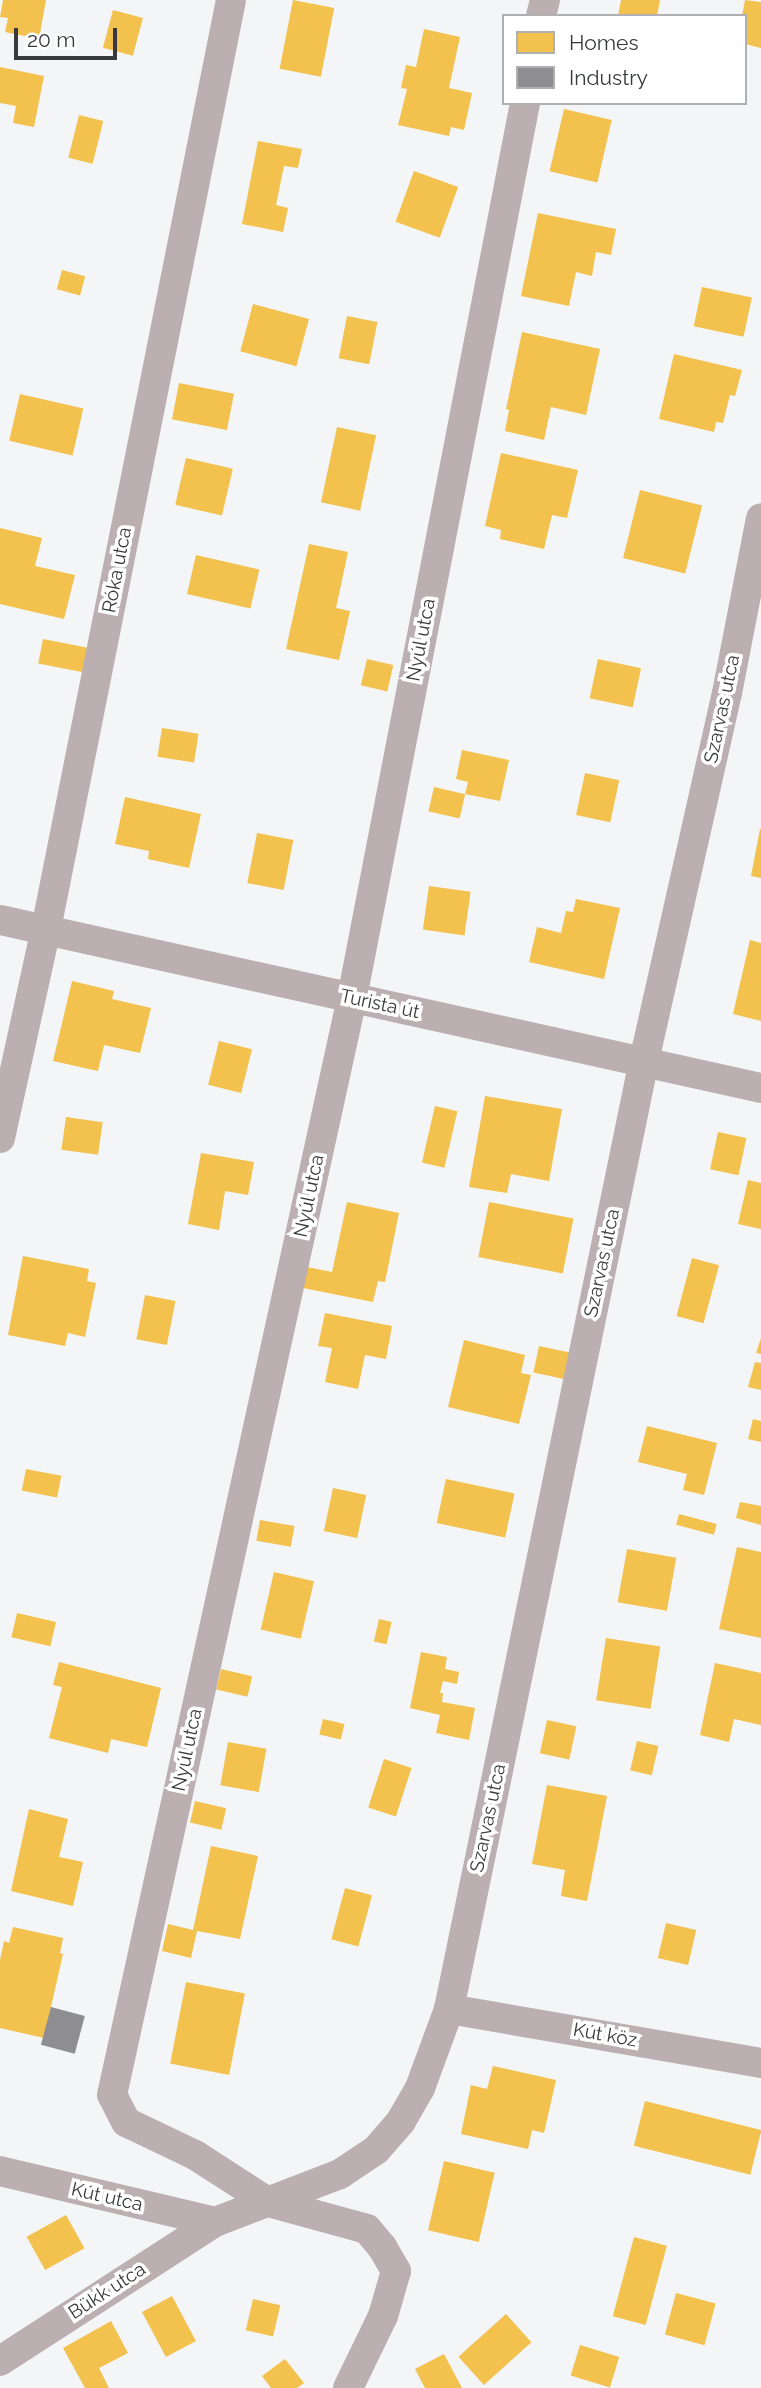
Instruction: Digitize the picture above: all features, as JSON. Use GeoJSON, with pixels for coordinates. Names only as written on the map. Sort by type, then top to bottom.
{"type":"FeatureCollection","features":[{"type":"Feature","properties":{"kind":"street","name":"Róka utca"},"geometry":{"type":"LineString","coordinates":[[0,1138],[46,929],[231,0]]}},
{"type":"Feature","properties":{"kind":"street","name":"Nyúl utca"},"geometry":{"type":"LineString","coordinates":[[348,2388],[383,2316],[396,2271],[367,2229],[268,2202],[195,2155],[126,2122],[112,2095],[352,998],[525,105]]}},
{"type":"Feature","properties":{"kind":"street","name":"Szarvas utca"},"geometry":{"type":"LineString","coordinates":[[268,2202],[340,2174],[376,2150],[401,2122],[420,2088],[449,2009],[644,1061],[727,693],[761,518]]}},
{"type":"Feature","properties":{"kind":"street","name":"Turista út"},"geometry":{"type":"LineString","coordinates":[[0,920],[761,1088]]}},
{"type":"Feature","properties":{"kind":"street","name":"Kút köz"},"geometry":{"type":"LineString","coordinates":[[449,2009],[761,2063]]}},
{"type":"Feature","properties":{"kind":"street","name":"Kút utca"},"geometry":{"type":"LineString","coordinates":[[0,2171],[215,2222]]}},
{"type":"Feature","properties":{"kind":"street","name":"Bükk utca"},"geometry":{"type":"LineString","coordinates":[[0,2361],[215,2222],[268,2202]]}},
{"type":"Feature","properties":{"kind":"building: Homes"},"geometry":{"type":"Polygon","coordinates":[[[3,0],[46,0],[39,39],[5,32],[8,18],[0,17],[3,0]]]}},
{"type":"Feature","properties":{"kind":"building: Homes"},"geometry":{"type":"Polygon","coordinates":[[[293,0],[334,8],[321,77],[280,69],[293,0]]]}},
{"type":"Feature","properties":{"kind":"building: Homes"},"geometry":{"type":"Polygon","coordinates":[[[621,0],[660,0],[657,14],[618,14],[621,0]]]}},
{"type":"Feature","properties":{"kind":"building: Homes"},"geometry":{"type":"Polygon","coordinates":[[[745,0],[761,2],[761,48],[747,44],[747,14],[742,14],[745,0]]]}},
{"type":"Feature","properties":{"kind":"building: Homes"},"geometry":{"type":"Polygon","coordinates":[[[113,10],[143,18],[133,56],[103,48],[113,10]]]}},
{"type":"Feature","properties":{"kind":"building: Homes"},"geometry":{"type":"Polygon","coordinates":[[[424,29],[460,37],[449,88],[472,93],[464,130],[451,127],[449,136],[398,125],[407,89],[401,88],[406,65],[416,67],[424,29]]]}},
{"type":"Feature","properties":{"kind":"building: Homes"},"geometry":{"type":"Polygon","coordinates":[[[0,67],[44,76],[34,127],[13,123],[16,106],[0,103],[0,67]]]}},
{"type":"Feature","properties":{"kind":"building: Homes"},"geometry":{"type":"Polygon","coordinates":[[[564,109],[612,120],[597,182],[550,171],[564,109]]]}},
{"type":"Feature","properties":{"kind":"building: Homes"},"geometry":{"type":"Polygon","coordinates":[[[79,115],[103,121],[93,164],[68,158],[79,115]]]}},
{"type":"Feature","properties":{"kind":"building: Homes"},"geometry":{"type":"Polygon","coordinates":[[[258,141],[302,149],[298,168],[284,166],[276,205],[288,208],[283,232],[242,224],[258,141]]]}},
{"type":"Feature","properties":{"kind":"building: Homes"},"geometry":{"type":"Polygon","coordinates":[[[414,171],[458,187],[440,238],[396,222],[414,171]]]}},
{"type":"Feature","properties":{"kind":"building: Homes"},"geometry":{"type":"Polygon","coordinates":[[[538,213],[616,229],[611,255],[596,252],[592,276],[576,272],[569,306],[521,296],[538,213]]]}},
{"type":"Feature","properties":{"kind":"building: Homes"},"geometry":{"type":"Polygon","coordinates":[[[62,270],[85,276],[80,296],[57,289],[62,270]]]}},
{"type":"Feature","properties":{"kind":"building: Homes"},"geometry":{"type":"Polygon","coordinates":[[[702,287],[752,298],[744,337],[694,326],[702,287]]]}},
{"type":"Feature","properties":{"kind":"building: Homes"},"geometry":{"type":"Polygon","coordinates":[[[253,304],[309,319],[296,366],[240,351],[253,304]]]}},
{"type":"Feature","properties":{"kind":"building: Homes"},"geometry":{"type":"Polygon","coordinates":[[[347,316],[377,322],[369,364],[339,358],[347,316]]]}},
{"type":"Feature","properties":{"kind":"building: Homes"},"geometry":{"type":"Polygon","coordinates":[[[522,332],[600,349],[586,415],[551,407],[544,440],[505,431],[509,410],[506,409],[522,332]]]}},
{"type":"Feature","properties":{"kind":"building: Homes"},"geometry":{"type":"Polygon","coordinates":[[[674,354],[742,370],[735,396],[730,395],[723,423],[716,422],[714,432],[659,419],[674,354]]]}},
{"type":"Feature","properties":{"kind":"building: Homes"},"geometry":{"type":"Polygon","coordinates":[[[179,383],[234,394],[227,430],[172,419],[179,383]]]}},
{"type":"Feature","properties":{"kind":"building: Homes"},"geometry":{"type":"Polygon","coordinates":[[[20,394],[83,409],[73,455],[9,441],[20,394]]]}},
{"type":"Feature","properties":{"kind":"building: Homes"},"geometry":{"type":"Polygon","coordinates":[[[337,427],[376,435],[360,511],[321,502],[337,427]]]}},
{"type":"Feature","properties":{"kind":"building: Homes"},"geometry":{"type":"Polygon","coordinates":[[[501,453],[578,470],[567,518],[552,515],[544,549],[500,539],[501,530],[485,526],[501,453]]]}},
{"type":"Feature","properties":{"kind":"building: Homes"},"geometry":{"type":"Polygon","coordinates":[[[186,458],[233,469],[222,516],[175,505],[186,458]]]}},
{"type":"Feature","properties":{"kind":"building: Homes"},"geometry":{"type":"Polygon","coordinates":[[[640,490],[702,505],[685,573],[623,558],[640,490]]]}},
{"type":"Feature","properties":{"kind":"building: Homes"},"geometry":{"type":"Polygon","coordinates":[[[0,528],[42,538],[35,566],[75,575],[64,619],[0,604],[0,528]]]}},
{"type":"Feature","properties":{"kind":"building: Homes"},"geometry":{"type":"Polygon","coordinates":[[[309,544],[348,552],[336,608],[350,611],[339,660],[286,649],[309,544]]]}},
{"type":"Feature","properties":{"kind":"building: Homes"},"geometry":{"type":"Polygon","coordinates":[[[196,555],[259,570],[250,609],[187,594],[196,555]]]}},
{"type":"Feature","properties":{"kind":"building: Homes"},"geometry":{"type":"Polygon","coordinates":[[[43,639],[89,648],[84,673],[38,664],[43,639]]]}},
{"type":"Feature","properties":{"kind":"building: Homes"},"geometry":{"type":"Polygon","coordinates":[[[367,659],[393,665],[387,691],[361,685],[367,659]]]}},
{"type":"Feature","properties":{"kind":"building: Homes"},"geometry":{"type":"Polygon","coordinates":[[[598,659],[641,668],[633,707],[590,698],[598,659]]]}},
{"type":"Feature","properties":{"kind":"building: Homes"},"geometry":{"type":"Polygon","coordinates":[[[162,728],[199,734],[194,762],[157,757],[162,728]]]}},
{"type":"Feature","properties":{"kind":"building: Homes"},"geometry":{"type":"Polygon","coordinates":[[[462,750],[509,760],[500,801],[465,794],[468,782],[456,779],[462,750]]]}},
{"type":"Feature","properties":{"kind":"building: Homes"},"geometry":{"type":"Polygon","coordinates":[[[585,773],[619,780],[610,822],[576,815],[585,773]]]}},
{"type":"Feature","properties":{"kind":"building: Homes"},"geometry":{"type":"Polygon","coordinates":[[[434,787],[465,794],[460,819],[428,811],[434,787]]]}},
{"type":"Feature","properties":{"kind":"building: Homes"},"geometry":{"type":"Polygon","coordinates":[[[125,797],[201,814],[189,868],[148,859],[149,851],[115,844],[125,797]]]}},
{"type":"Feature","properties":{"kind":"building: Homes"},"geometry":{"type":"Polygon","coordinates":[[[761,829],[761,878],[751,876],[761,829]]]}},
{"type":"Feature","properties":{"kind":"building: Homes"},"geometry":{"type":"Polygon","coordinates":[[[257,833],[293,840],[284,890],[247,883],[257,833]]]}},
{"type":"Feature","properties":{"kind":"building: Homes"},"geometry":{"type":"Polygon","coordinates":[[[429,886],[471,892],[464,935],[423,930],[429,886]]]}},
{"type":"Feature","properties":{"kind":"building: Homes"},"geometry":{"type":"Polygon","coordinates":[[[576,899],[620,908],[604,979],[529,962],[537,927],[561,933],[566,911],[573,912],[576,899]]]}},
{"type":"Feature","properties":{"kind":"building: Homes"},"geometry":{"type":"Polygon","coordinates":[[[750,940],[761,943],[761,1021],[733,1014],[750,940]]]}},
{"type":"Feature","properties":{"kind":"building: Homes"},"geometry":{"type":"Polygon","coordinates":[[[72,981],[114,991],[112,999],[151,1008],[140,1053],[104,1045],[98,1071],[53,1061],[72,981]]]}},
{"type":"Feature","properties":{"kind":"building: Homes"},"geometry":{"type":"Polygon","coordinates":[[[219,1041],[252,1049],[241,1093],[208,1085],[219,1041]]]}},
{"type":"Feature","properties":{"kind":"building: Homes"},"geometry":{"type":"Polygon","coordinates":[[[485,1096],[562,1109],[549,1181],[511,1174],[507,1193],[469,1187],[485,1096]]]}},
{"type":"Feature","properties":{"kind":"building: Homes"},"geometry":{"type":"Polygon","coordinates":[[[435,1106],[457,1111],[444,1168],[422,1163],[435,1106]]]}},
{"type":"Feature","properties":{"kind":"building: Homes"},"geometry":{"type":"Polygon","coordinates":[[[66,1117],[103,1122],[98,1155],[61,1150],[66,1117]]]}},
{"type":"Feature","properties":{"kind":"building: Homes"},"geometry":{"type":"Polygon","coordinates":[[[718,1132],[746,1138],[738,1175],[710,1169],[718,1132]]]}},
{"type":"Feature","properties":{"kind":"building: Homes"},"geometry":{"type":"Polygon","coordinates":[[[201,1153],[254,1162],[248,1195],[225,1191],[219,1230],[188,1224],[201,1153]]]}},
{"type":"Feature","properties":{"kind":"building: Homes"},"geometry":{"type":"Polygon","coordinates":[[[748,1180],[761,1183],[761,1229],[738,1224],[748,1180]]]}},
{"type":"Feature","properties":{"kind":"building: Homes"},"geometry":{"type":"Polygon","coordinates":[[[347,1202],[399,1213],[385,1282],[378,1281],[373,1302],[303,1288],[307,1267],[332,1272],[347,1202]]]}},
{"type":"Feature","properties":{"kind":"building: Homes"},"geometry":{"type":"Polygon","coordinates":[[[489,1202],[573,1218],[563,1273],[478,1257],[489,1202]]]}},
{"type":"Feature","properties":{"kind":"building: Homes"},"geometry":{"type":"Polygon","coordinates":[[[23,1256],[89,1269],[87,1281],[96,1283],[85,1337],[68,1333],[65,1346],[8,1335],[23,1256]]]}},
{"type":"Feature","properties":{"kind":"building: Homes"},"geometry":{"type":"Polygon","coordinates":[[[692,1258],[719,1265],[704,1323],[676,1316],[692,1258]]]}},
{"type":"Feature","properties":{"kind":"building: Homes"},"geometry":{"type":"Polygon","coordinates":[[[145,1295],[175,1301],[167,1345],[136,1339],[145,1295]]]}},
{"type":"Feature","properties":{"kind":"building: Homes"},"geometry":{"type":"Polygon","coordinates":[[[325,1313],[392,1326],[386,1359],[365,1355],[358,1389],[325,1382],[332,1348],[318,1346],[325,1313]]]}},
{"type":"Feature","properties":{"kind":"building: Homes"},"geometry":{"type":"Polygon","coordinates":[[[761,1338],[761,1354],[756,1353],[761,1338]]]}},
{"type":"Feature","properties":{"kind":"building: Homes"},"geometry":{"type":"Polygon","coordinates":[[[464,1340],[525,1355],[521,1373],[531,1375],[519,1424],[448,1407],[464,1340]]]}},
{"type":"Feature","properties":{"kind":"building: Homes"},"geometry":{"type":"Polygon","coordinates":[[[539,1346],[573,1353],[568,1380],[533,1372],[539,1346]]]}},
{"type":"Feature","properties":{"kind":"building: Homes"},"geometry":{"type":"Polygon","coordinates":[[[755,1362],[761,1363],[761,1390],[748,1387],[755,1362]]]}},
{"type":"Feature","properties":{"kind":"building: Homes"},"geometry":{"type":"Polygon","coordinates":[[[753,1419],[761,1421],[761,1442],[748,1439],[753,1419]]]}},
{"type":"Feature","properties":{"kind":"building: Homes"},"geometry":{"type":"Polygon","coordinates":[[[647,1426],[717,1443],[704,1495],[683,1490],[687,1474],[638,1462],[647,1426]]]}},
{"type":"Feature","properties":{"kind":"building: Homes"},"geometry":{"type":"Polygon","coordinates":[[[26,1469],[61,1476],[57,1497],[22,1491],[26,1469]]]}},
{"type":"Feature","properties":{"kind":"building: Homes"},"geometry":{"type":"Polygon","coordinates":[[[446,1479],[514,1494],[505,1538],[437,1523],[446,1479]]]}},
{"type":"Feature","properties":{"kind":"building: Homes"},"geometry":{"type":"Polygon","coordinates":[[[333,1488],[366,1495],[357,1538],[324,1531],[333,1488]]]}},
{"type":"Feature","properties":{"kind":"building: Homes"},"geometry":{"type":"Polygon","coordinates":[[[740,1502],[761,1506],[761,1525],[736,1518],[740,1502]]]}},
{"type":"Feature","properties":{"kind":"building: Homes"},"geometry":{"type":"Polygon","coordinates":[[[679,1514],[717,1524],[714,1535],[676,1525],[679,1514]]]}},
{"type":"Feature","properties":{"kind":"building: Homes"},"geometry":{"type":"Polygon","coordinates":[[[260,1520],[294,1526],[291,1547],[256,1541],[260,1520]]]}},
{"type":"Feature","properties":{"kind":"building: Homes"},"geometry":{"type":"Polygon","coordinates":[[[737,1547],[761,1552],[761,1638],[719,1629],[737,1547]]]}},
{"type":"Feature","properties":{"kind":"building: Homes"},"geometry":{"type":"Polygon","coordinates":[[[627,1549],[676,1558],[667,1611],[618,1602],[627,1549]]]}},
{"type":"Feature","properties":{"kind":"building: Homes"},"geometry":{"type":"Polygon","coordinates":[[[274,1572],[314,1581],[301,1639],[261,1629],[274,1572]]]}},
{"type":"Feature","properties":{"kind":"building: Homes"},"geometry":{"type":"Polygon","coordinates":[[[17,1613],[56,1622],[50,1646],[11,1637],[17,1613]]]}},
{"type":"Feature","properties":{"kind":"building: Homes"},"geometry":{"type":"Polygon","coordinates":[[[379,1619],[392,1622],[386,1644],[374,1641],[379,1619]]]}},
{"type":"Feature","properties":{"kind":"building: Homes"},"geometry":{"type":"Polygon","coordinates":[[[606,1638],[660,1647],[650,1709],[596,1700],[606,1638]]]}},
{"type":"Feature","properties":{"kind":"building: Homes"},"geometry":{"type":"Polygon","coordinates":[[[421,1652],[447,1657],[445,1669],[459,1672],[457,1684],[443,1681],[440,1693],[443,1693],[442,1702],[475,1708],[469,1740],[436,1733],[440,1715],[410,1708],[421,1652]]]}},
{"type":"Feature","properties":{"kind":"building: Homes"},"geometry":{"type":"Polygon","coordinates":[[[59,1662],[161,1688],[147,1747],[111,1739],[108,1753],[49,1738],[62,1687],[53,1685],[59,1662]]]}},
{"type":"Feature","properties":{"kind":"building: Homes"},"geometry":{"type":"Polygon","coordinates":[[[715,1663],[761,1673],[761,1725],[734,1719],[729,1742],[700,1735],[715,1663]]]}},
{"type":"Feature","properties":{"kind":"building: Homes"},"geometry":{"type":"Polygon","coordinates":[[[221,1669],[252,1676],[247,1697],[216,1689],[221,1669]]]}},
{"type":"Feature","properties":{"kind":"building: Homes"},"geometry":{"type":"Polygon","coordinates":[[[323,1719],[344,1724],[341,1740],[319,1735],[323,1719]]]}},
{"type":"Feature","properties":{"kind":"building: Homes"},"geometry":{"type":"Polygon","coordinates":[[[547,1720],[576,1726],[569,1759],[540,1753],[547,1720]]]}},
{"type":"Feature","properties":{"kind":"building: Homes"},"geometry":{"type":"Polygon","coordinates":[[[637,1741],[658,1746],[652,1775],[630,1770],[637,1741]]]}},
{"type":"Feature","properties":{"kind":"building: Homes"},"geometry":{"type":"Polygon","coordinates":[[[228,1742],[266,1749],[259,1792],[220,1785],[228,1742]]]}},
{"type":"Feature","properties":{"kind":"building: Homes"},"geometry":{"type":"Polygon","coordinates":[[[384,1759],[412,1768],[396,1816],[368,1808],[384,1759]]]}},
{"type":"Feature","properties":{"kind":"building: Homes"},"geometry":{"type":"Polygon","coordinates":[[[547,1785],[607,1796],[587,1901],[561,1896],[565,1870],[532,1864],[547,1785]]]}},
{"type":"Feature","properties":{"kind":"building: Homes"},"geometry":{"type":"Polygon","coordinates":[[[195,1801],[226,1808],[221,1830],[190,1822],[195,1801]]]}},
{"type":"Feature","properties":{"kind":"building: Homes"},"geometry":{"type":"Polygon","coordinates":[[[29,1809],[68,1819],[59,1857],[83,1862],[73,1906],[11,1891],[29,1809]]]}},
{"type":"Feature","properties":{"kind":"building: Homes"},"geometry":{"type":"Polygon","coordinates":[[[211,1846],[258,1856],[240,1939],[197,1931],[191,1958],[162,1951],[168,1924],[193,1930],[211,1846]]]}},
{"type":"Feature","properties":{"kind":"building: Homes"},"geometry":{"type":"Polygon","coordinates":[[[345,1888],[372,1895],[358,1946],[331,1939],[345,1888]]]}},
{"type":"Feature","properties":{"kind":"building: Homes"},"geometry":{"type":"Polygon","coordinates":[[[666,1923],[696,1930],[688,1965],[658,1958],[666,1923]]]}},
{"type":"Feature","properties":{"kind":"building: Homes"},"geometry":{"type":"Polygon","coordinates":[[[13,1927],[63,1938],[60,1953],[63,1954],[44,2038],[0,2028],[0,1960],[4,1941],[9,1943],[13,1927]]]}},
{"type":"Feature","properties":{"kind":"building: Homes"},"geometry":{"type":"Polygon","coordinates":[[[186,1982],[245,1993],[229,2075],[170,2063],[186,1982]]]}},
{"type":"Feature","properties":{"kind":"building: Homes"},"geometry":{"type":"Polygon","coordinates":[[[493,2066],[556,2080],[544,2133],[532,2130],[528,2149],[461,2134],[471,2085],[487,2089],[493,2066]]]}},
{"type":"Feature","properties":{"kind":"building: Homes"},"geometry":{"type":"Polygon","coordinates":[[[645,2101],[761,2130],[750,2175],[634,2146],[645,2101]]]}},
{"type":"Feature","properties":{"kind":"building: Homes"},"geometry":{"type":"Polygon","coordinates":[[[444,2161],[495,2173],[479,2242],[428,2230],[444,2161]]]}},
{"type":"Feature","properties":{"kind":"building: Homes"},"geometry":{"type":"Polygon","coordinates":[[[66,2215],[84,2248],[45,2270],[27,2237],[66,2215]]]}},
{"type":"Feature","properties":{"kind":"building: Homes"},"geometry":{"type":"Polygon","coordinates":[[[634,2237],[667,2246],[646,2325],[613,2316],[634,2237]]]}},
{"type":"Feature","properties":{"kind":"building: Homes"},"geometry":{"type":"Polygon","coordinates":[[[676,2293],[716,2304],[704,2345],[665,2335],[676,2293]]]}},
{"type":"Feature","properties":{"kind":"building: Homes"},"geometry":{"type":"Polygon","coordinates":[[[172,2296],[196,2341],[166,2357],[142,2312],[172,2296]]]}},
{"type":"Feature","properties":{"kind":"building: Homes"},"geometry":{"type":"Polygon","coordinates":[[[253,2299],[280,2305],[273,2336],[246,2330],[253,2299]]]}},
{"type":"Feature","properties":{"kind":"building: Homes"},"geometry":{"type":"Polygon","coordinates":[[[506,2314],[531,2342],[484,2385],[458,2357],[506,2314]]]}},
{"type":"Feature","properties":{"kind":"building: Homes"},"geometry":{"type":"Polygon","coordinates":[[[111,2321],[128,2353],[99,2368],[109,2388],[85,2388],[63,2348],[111,2321]]]}},
{"type":"Feature","properties":{"kind":"building: Homes"},"geometry":{"type":"Polygon","coordinates":[[[580,2345],[619,2357],[610,2388],[571,2376],[580,2345]]]}},
{"type":"Feature","properties":{"kind":"building: Homes"},"geometry":{"type":"Polygon","coordinates":[[[444,2354],[462,2388],[425,2388],[415,2369],[444,2354]]]}},
{"type":"Feature","properties":{"kind":"building: Homes"},"geometry":{"type":"Polygon","coordinates":[[[285,2359],[304,2383],[297,2388],[271,2388],[262,2376],[285,2359]]]}},
{"type":"Feature","properties":{"kind":"building: Industry"},"geometry":{"type":"Polygon","coordinates":[[[51,2007],[85,2016],[75,2054],[41,2045],[51,2007]]]}}]}
